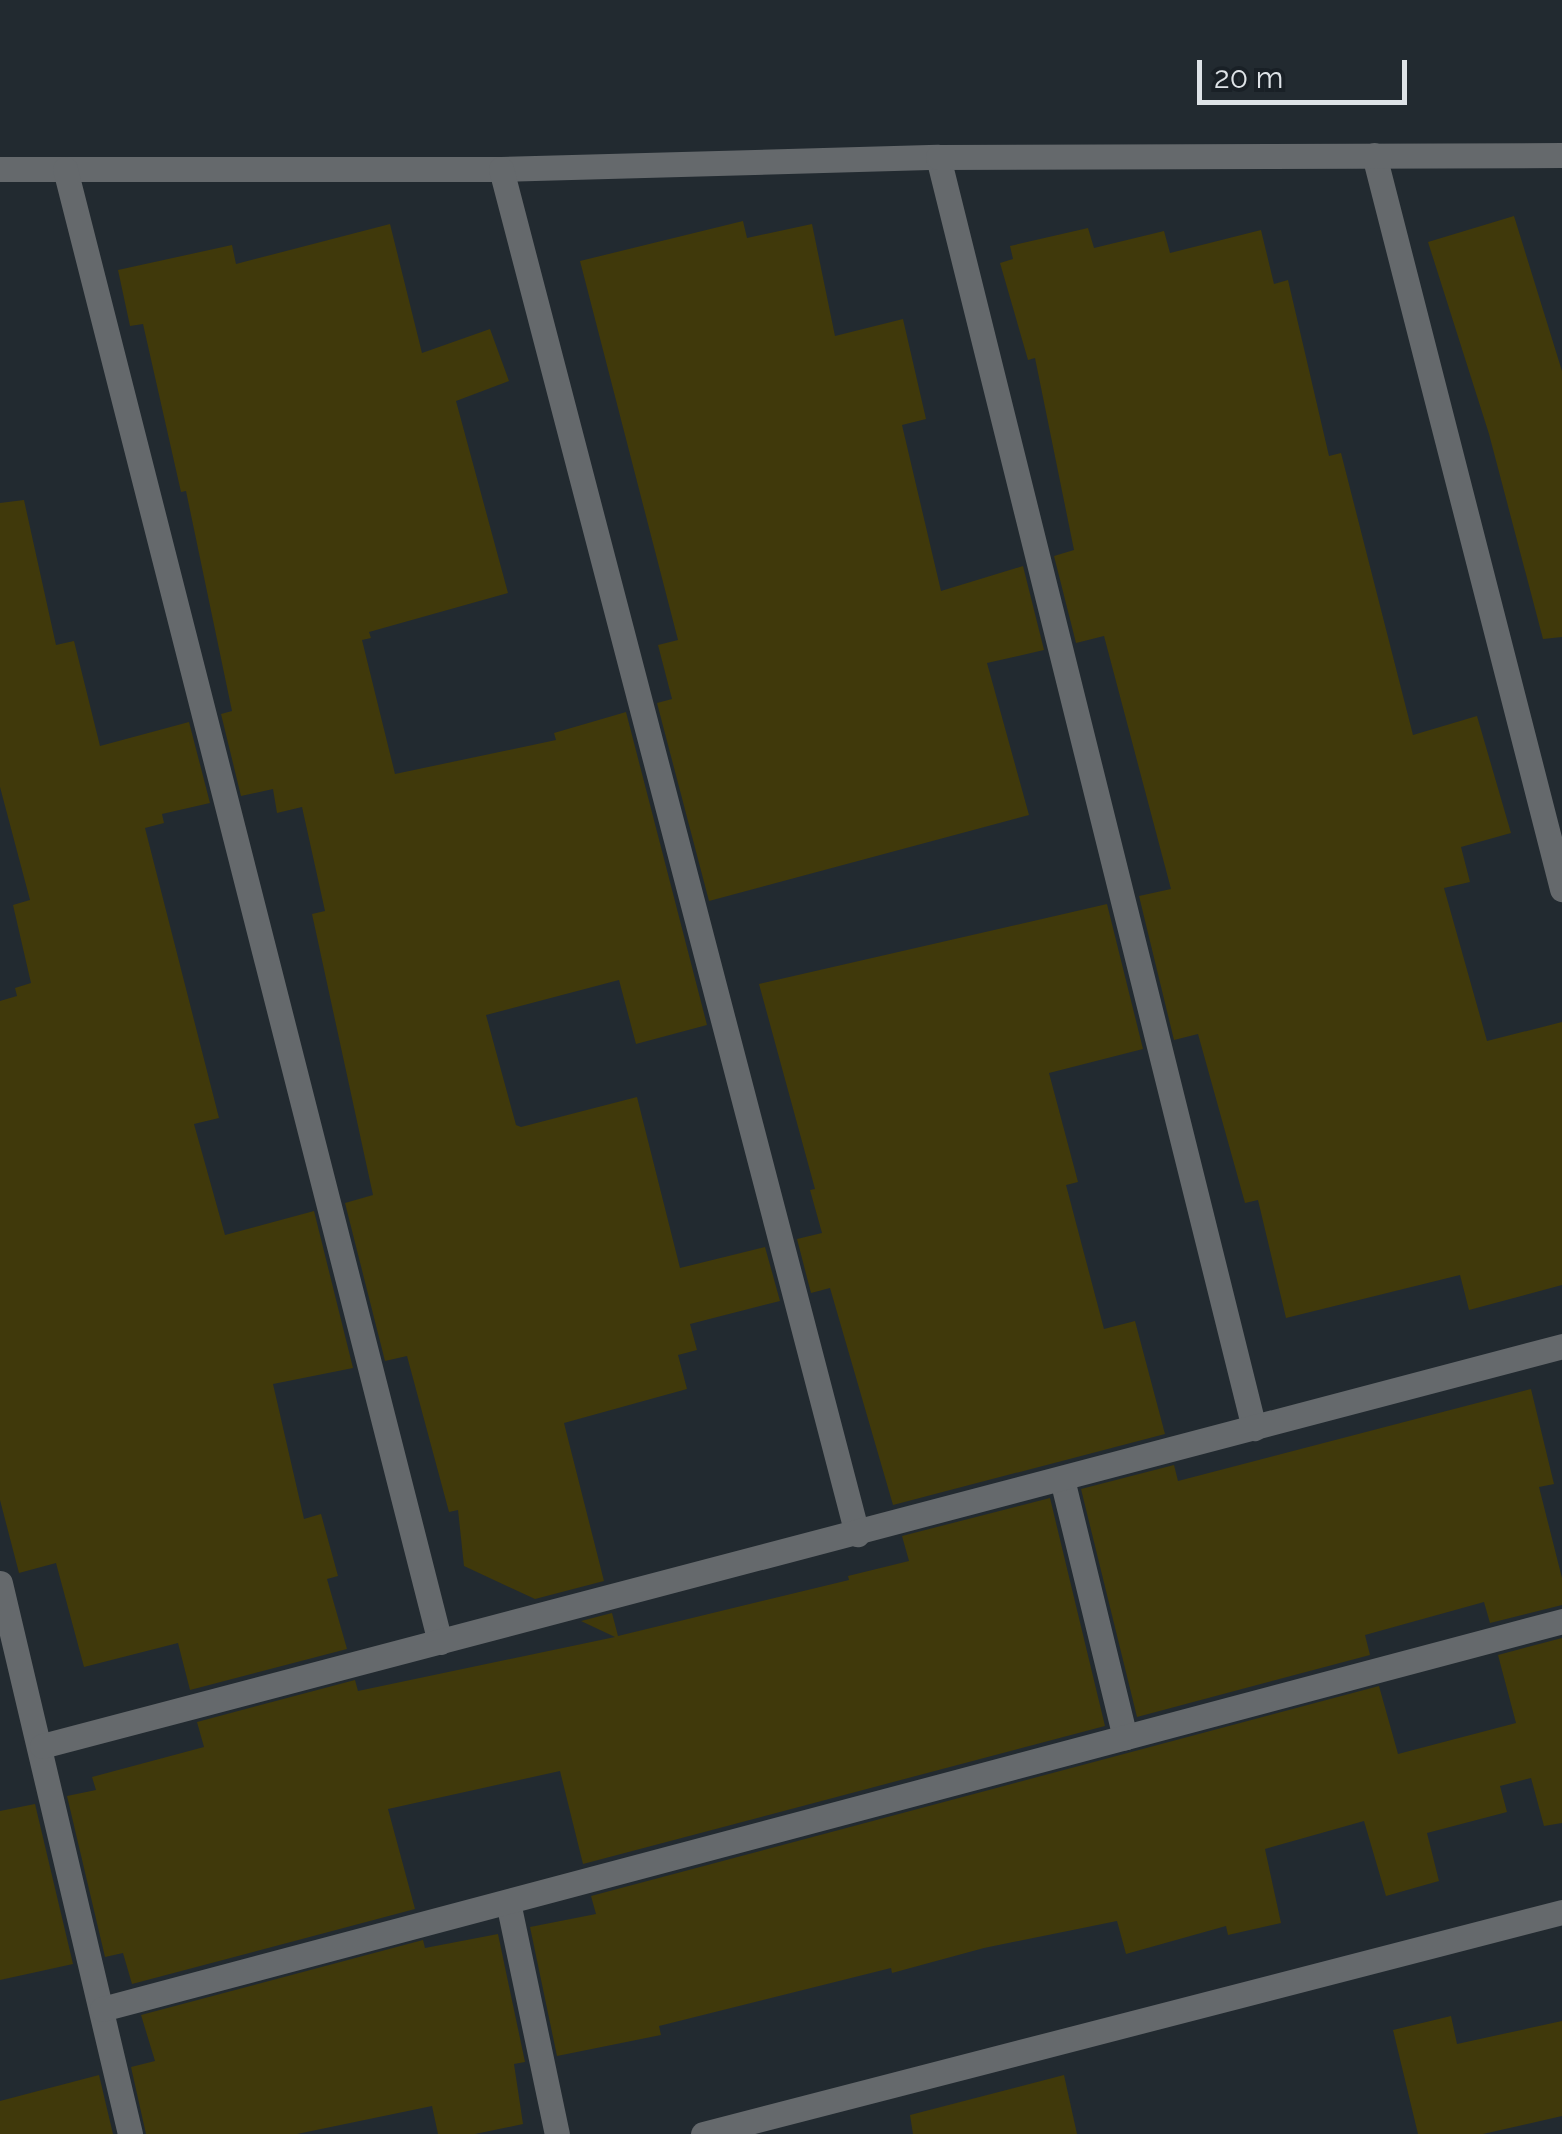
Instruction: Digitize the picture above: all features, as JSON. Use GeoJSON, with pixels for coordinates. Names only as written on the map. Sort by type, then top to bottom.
{"type":"FeatureCollection","features":[{"type":"Feature","properties":{"kind":"street"},"geometry":{"type":"LineString","coordinates":[[1374,155],[1562,889]]}},
{"type":"Feature","properties":{"kind":"street"},"geometry":{"type":"LineString","coordinates":[[0,169],[501,168],[938,157],[1562,155]]}},
{"type":"Feature","properties":{"kind":"street"},"geometry":{"type":"LineString","coordinates":[[938,157],[1254,1428]]}},
{"type":"Feature","properties":{"kind":"street"},"geometry":{"type":"LineString","coordinates":[[501,168],[857,1534]]}},
{"type":"Feature","properties":{"kind":"street"},"geometry":{"type":"LineString","coordinates":[[65,169],[440,1642]]}},
{"type":"Feature","properties":{"kind":"street"},"geometry":{"type":"LineString","coordinates":[[42,1746],[1562,1346]]}},
{"type":"Feature","properties":{"kind":"street"},"geometry":{"type":"LineString","coordinates":[[1062,1479],[1125,1738]]}},
{"type":"Feature","properties":{"kind":"street"},"geometry":{"type":"LineString","coordinates":[[0,1583],[42,1746],[130,2134]]}},
{"type":"Feature","properties":{"kind":"street"},"geometry":{"type":"LineString","coordinates":[[102,2009],[1562,1622]]}},
{"type":"Feature","properties":{"kind":"street"},"geometry":{"type":"LineString","coordinates":[[508,1902],[556,2134]]}},
{"type":"Feature","properties":{"kind":"street"},"geometry":{"type":"LineString","coordinates":[[702,2134],[1562,1912]]}},
{"type":"Feature","properties":{"kind":"building"},"geometry":{"type":"Polygon","coordinates":[[[1514,216],[1562,371],[1562,637],[1543,639],[1489,434],[1428,242],[1514,216]]]}},
{"type":"Feature","properties":{"kind":"building"},"geometry":{"type":"Polygon","coordinates":[[[743,221],[747,238],[812,224],[835,336],[903,319],[926,419],[902,425],[941,591],[1023,566],[1044,650],[987,663],[1029,815],[709,901],[657,703],[672,699],[658,645],[678,640],[580,261],[743,221]]]}},
{"type":"Feature","properties":{"kind":"building"},"geometry":{"type":"Polygon","coordinates":[[[390,224],[422,353],[490,329],[509,381],[456,401],[508,593],[369,632],[371,638],[362,640],[395,774],[556,740],[554,733],[626,712],[707,1025],[636,1044],[619,980],[486,1015],[516,1125],[521,1127],[637,1097],[680,1268],[765,1247],[780,1301],[690,1324],[697,1350],[678,1355],[687,1389],[564,1423],[604,1581],[535,1599],[464,1566],[458,1510],[449,1512],[407,1356],[385,1361],[345,1203],[373,1195],[312,914],[325,911],[302,807],[277,813],[273,789],[241,796],[221,714],[232,711],[186,491],[181,492],[143,324],[130,326],[118,270],[232,245],[236,264],[390,224]]]}},
{"type":"Feature","properties":{"kind":"building"},"geometry":{"type":"Polygon","coordinates":[[[1088,228],[1094,248],[1164,231],[1170,253],[1261,230],[1274,284],[1288,280],[1329,456],[1341,453],[1413,735],[1477,716],[1511,833],[1461,847],[1470,882],[1444,888],[1487,1041],[1562,1022],[1562,1285],[1469,1310],[1460,1275],[1286,1318],[1258,1200],[1245,1203],[1198,1034],[1174,1040],[1139,896],[1171,889],[1104,636],[1076,643],[1054,556],[1074,550],[1035,358],[1028,360],[1000,263],[1013,259],[1010,246],[1088,228]]]}},
{"type":"Feature","properties":{"kind":"building"},"geometry":{"type":"Polygon","coordinates":[[[24,500],[56,645],[74,641],[100,746],[189,722],[210,803],[162,814],[164,823],[145,828],[219,1118],[194,1124],[225,1235],[314,1211],[353,1368],[273,1384],[304,1519],[321,1514],[338,1576],[327,1579],[347,1649],[190,1690],[178,1643],[84,1667],[56,1563],[19,1573],[0,1500],[0,1001],[17,996],[15,988],[31,983],[13,905],[30,900],[0,787],[0,503],[24,500]]]}},
{"type":"Feature","properties":{"kind":"building"},"geometry":{"type":"Polygon","coordinates":[[[1107,904],[1143,1049],[1049,1073],[1078,1182],[1066,1185],[1104,1329],[1135,1321],[1165,1434],[893,1505],[830,1288],[811,1293],[797,1239],[822,1233],[810,1190],[815,1189],[759,984],[1107,904]]]}},
{"type":"Feature","properties":{"kind":"building"},"geometry":{"type":"Polygon","coordinates":[[[1531,1389],[1554,1484],[1539,1487],[1562,1578],[1562,1605],[1490,1623],[1484,1602],[1365,1635],[1370,1655],[1137,1717],[1081,1489],[1174,1465],[1178,1481],[1531,1389]]]}},
{"type":"Feature","properties":{"kind":"building"},"geometry":{"type":"Polygon","coordinates":[[[1050,1498],[1105,1726],[583,1864],[560,1771],[388,1809],[415,1909],[132,1984],[123,1953],[105,1957],[67,1796],[96,1790],[92,1777],[204,1747],[197,1722],[355,1680],[358,1691],[615,1637],[581,1621],[612,1613],[618,1636],[849,1580],[848,1576],[909,1561],[902,1536],[1050,1498]]]}},
{"type":"Feature","properties":{"kind":"building"},"geometry":{"type":"Polygon","coordinates":[[[1562,1638],[1562,1823],[1544,1826],[1531,1778],[1500,1786],[1507,1812],[1427,1833],[1439,1881],[1386,1896],[1364,1821],[1265,1849],[1281,1923],[1228,1935],[1226,1926],[1126,1954],[1117,1921],[984,1948],[892,1973],[891,1968],[659,2026],[661,2035],[557,2056],[530,1927],[596,1914],[591,1896],[1379,1686],[1398,1754],[1516,1723],[1498,1655],[1562,1638]]]}},
{"type":"Feature","properties":{"kind":"building"},"geometry":{"type":"Polygon","coordinates":[[[35,1804],[73,1964],[0,1980],[0,1811],[35,1804]]]}},
{"type":"Feature","properties":{"kind":"building"},"geometry":{"type":"Polygon","coordinates":[[[498,1934],[525,2062],[514,2064],[523,2124],[475,2134],[438,2134],[432,2106],[297,2134],[146,2134],[131,2067],[155,2061],[141,2015],[423,1940],[425,1948],[498,1934]]]}},
{"type":"Feature","properties":{"kind":"building"},"geometry":{"type":"Polygon","coordinates":[[[1451,2016],[1457,2044],[1562,2021],[1562,2116],[1483,2134],[1418,2134],[1393,2030],[1451,2016]]]}},
{"type":"Feature","properties":{"kind":"building"},"geometry":{"type":"Polygon","coordinates":[[[99,2075],[113,2134],[0,2134],[0,2101],[99,2075]]]}},
{"type":"Feature","properties":{"kind":"building"},"geometry":{"type":"Polygon","coordinates":[[[1064,2075],[1077,2134],[913,2134],[910,2115],[1064,2075]]]}}]}
